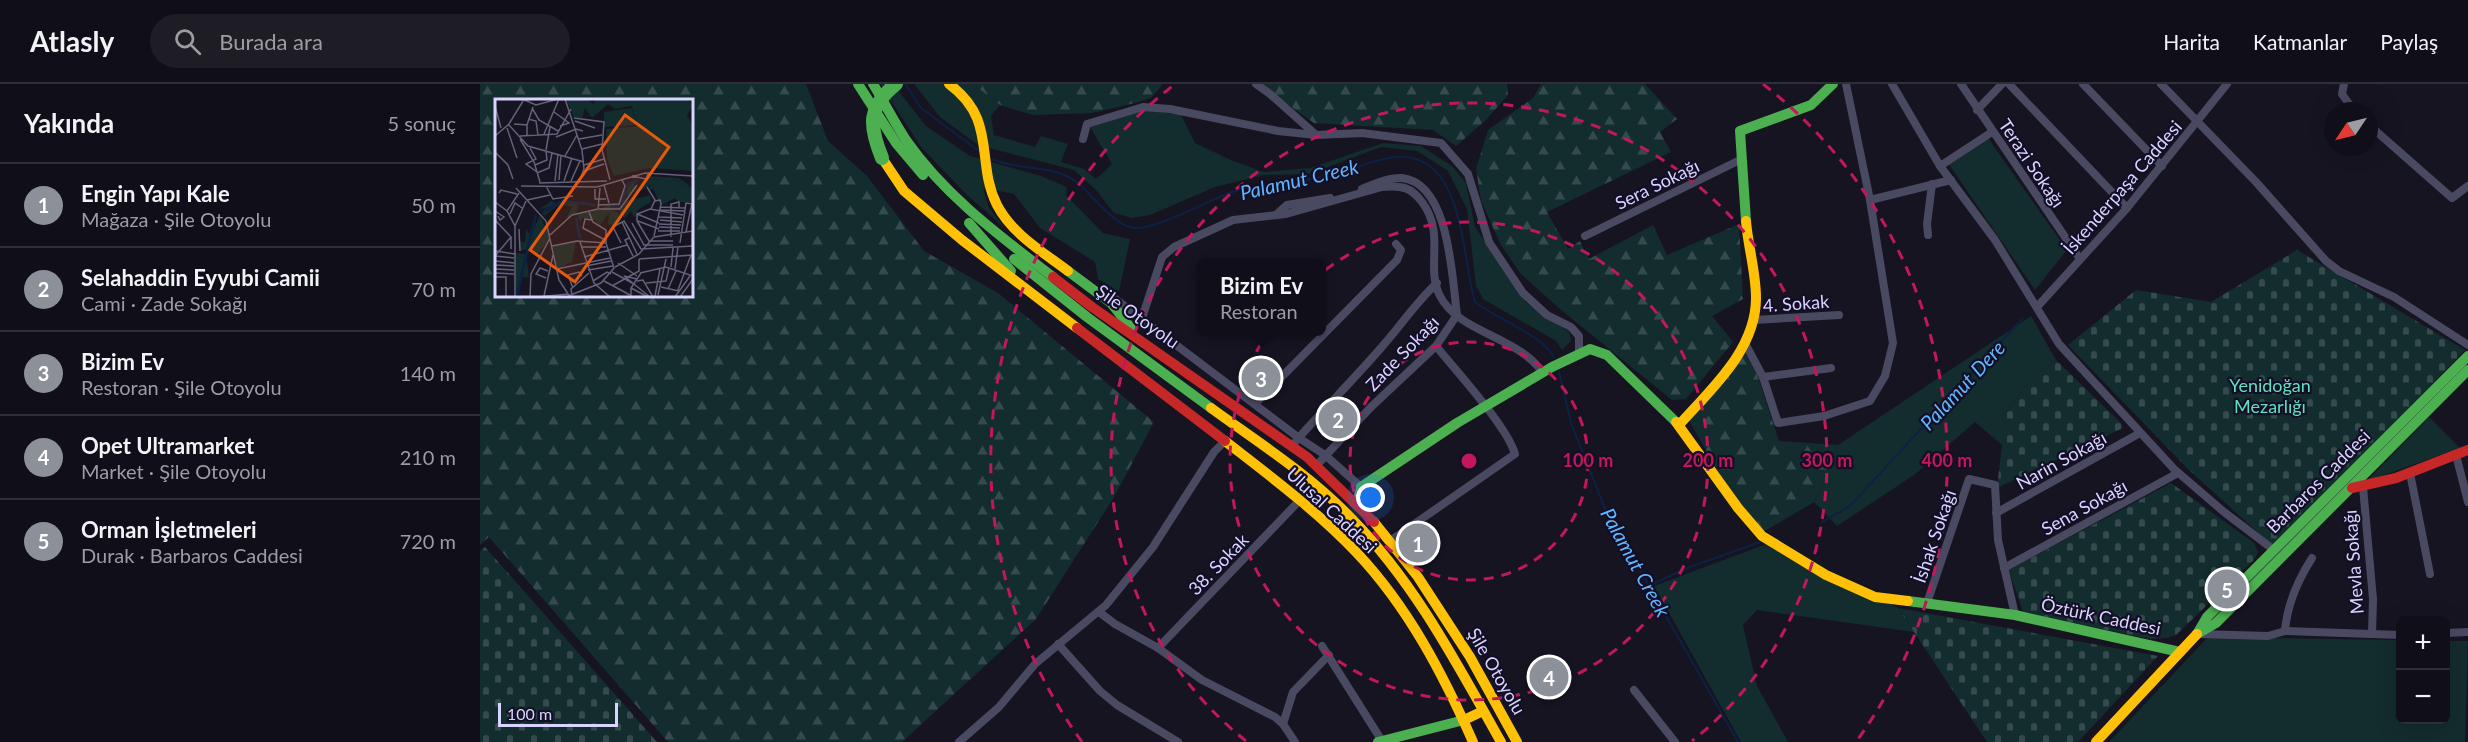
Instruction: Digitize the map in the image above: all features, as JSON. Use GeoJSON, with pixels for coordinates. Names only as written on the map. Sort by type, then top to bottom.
{"type":"FeatureCollection","features":[{"type":"Feature","properties":{"kind":"main road","name":"Şile Otoyolu"},"geometry":{"type":"LineString","coordinates":[[858,84],[896,143],[969,223],[1074,308],[1297,470],[1334,501],[1368,536],[1434,626],[1501,742]]}},
{"type":"Feature","properties":{"kind":"main road","name":"Şile Otoyolu"},"geometry":{"type":"LineString","coordinates":[[873,84],[906,140],[950,192],[982,223],[1023,256],[1142,342],[1321,460],[1390,540],[1418,577],[1470,657],[1517,742]]}},
{"type":"Feature","properties":{"kind":"main road"},"geometry":{"type":"LineString","coordinates":[[896,84],[880,98],[872,119],[872,134],[886,167],[904,191],[929,213],[1033,296]]}},
{"type":"Feature","properties":{"kind":"main road"},"geometry":{"type":"LineString","coordinates":[[950,84],[966,97],[976,114],[996,204],[1016,231],[1111,303],[1142,342]]}},
{"type":"Feature","properties":{"kind":"main road"},"geometry":{"type":"LineString","coordinates":[[1678,425],[1732,363],[1745,343],[1754,320],[1755,293],[1747,228],[1740,131],[1810,105],[1833,84]]}},
{"type":"Feature","properties":{"kind":"main road"},"geometry":{"type":"LineString","coordinates":[[969,223],[1033,296]]}},
{"type":"Feature","properties":{"kind":"main road","name":"Ulusal Caddesi"},"geometry":{"type":"LineString","coordinates":[[1033,296],[1225,441],[1299,501],[1358,554],[1388,591],[1441,673],[1473,742]]}},
{"type":"Feature","properties":{"kind":"main road","name":"Öztürk Caddesi"},"geometry":{"type":"LineString","coordinates":[[1579,353],[1590,349],[1607,356],[1673,417],[1738,508],[1762,536],[1826,575],[1875,597],[2015,615],[2180,652]]}},
{"type":"Feature","properties":{"kind":"main road"},"geometry":{"type":"LineString","coordinates":[[1358,505],[1361,487],[1384,470],[1484,406],[1579,353]]}},
{"type":"Feature","properties":{"kind":"main road","name":"Barbaros Caddesi"},"geometry":{"type":"LineString","coordinates":[[2353,485],[2468,356]]}},
{"type":"Feature","properties":{"kind":"main road","name":"Barbaros Caddesi"},"geometry":{"type":"LineString","coordinates":[[2096,742],[2197,634],[2207,617],[2353,485],[2468,370]]}},
{"type":"Feature","properties":{"kind":"main road"},"geometry":{"type":"LineString","coordinates":[[2353,485],[2410,473],[2462,453]]}},
{"type":"Feature","properties":{"kind":"main road"},"geometry":{"type":"LineString","coordinates":[[1380,742],[1446,727],[1483,711]]}},
{"type":"Feature","properties":{"kind":"street"},"geometry":{"type":"LineString","coordinates":[[1256,84],[1316,135]]}},
{"type":"Feature","properties":{"kind":"street"},"geometry":{"type":"LineString","coordinates":[[1745,343],[1763,377],[1778,423],[1824,416],[1870,401],[1885,376],[1893,343],[1870,200],[1846,84]]}},
{"type":"Feature","properties":{"kind":"street"},"geometry":{"type":"LineString","coordinates":[[1892,84],[1941,166],[1995,240],[2059,344],[2178,473],[2277,555]]}},
{"type":"Feature","properties":{"kind":"street","name":"Terazi Sokağı"},"geometry":{"type":"LineString","coordinates":[[1961,84],[2080,259]]}},
{"type":"Feature","properties":{"kind":"street"},"geometry":{"type":"LineString","coordinates":[[1977,110],[2002,84]]}},
{"type":"Feature","properties":{"kind":"street"},"geometry":{"type":"LineString","coordinates":[[2008,84],[2127,208]]}},
{"type":"Feature","properties":{"kind":"street"},"geometry":{"type":"LineString","coordinates":[[2082,84],[2162,166]]}},
{"type":"Feature","properties":{"kind":"street"},"geometry":{"type":"LineString","coordinates":[[2161,84],[2256,182],[2326,261],[2339,272],[2394,297],[2468,345]]}},
{"type":"Feature","properties":{"kind":"street","name":"İskenderpaşa Caddesi"},"geometry":{"type":"LineString","coordinates":[[2037,307],[2127,208],[2198,123],[2226,84]]}},
{"type":"Feature","properties":{"kind":"street"},"geometry":{"type":"LineString","coordinates":[[2344,84],[2342,94],[2348,102]]}},
{"type":"Feature","properties":{"kind":"street"},"geometry":{"type":"LineString","coordinates":[[1083,139],[1087,124],[1143,107],[1170,109],[1278,131],[1316,135],[1362,133],[1441,143],[1468,174],[1489,242],[1503,265],[1523,293],[1547,315],[1571,327],[1579,336],[1579,353]]}},
{"type":"Feature","properties":{"kind":"street"},"geometry":{"type":"LineString","coordinates":[[1941,166],[1992,132]]}},
{"type":"Feature","properties":{"kind":"street"},"geometry":{"type":"LineString","coordinates":[[2378,133],[2452,198],[2468,186]]}},
{"type":"Feature","properties":{"kind":"street","name":"Sera Sokağı"},"geometry":{"type":"LineString","coordinates":[[1585,237],[1742,159]]}},
{"type":"Feature","properties":{"kind":"street","name":"Zade Sokağı"},"geometry":{"type":"LineString","coordinates":[[1276,215],[1287,205],[1325,200],[1401,178],[1412,181],[1428,193],[1442,218],[1457,315],[1436,346],[1371,407],[1321,460]]}},
{"type":"Feature","properties":{"kind":"street"},"geometry":{"type":"LineString","coordinates":[[1870,200],[1951,180]]}},
{"type":"Feature","properties":{"kind":"street"},"geometry":{"type":"LineString","coordinates":[[1928,235],[1927,224],[1932,184]]}},
{"type":"Feature","properties":{"kind":"street"},"geometry":{"type":"LineString","coordinates":[[1142,318],[1162,257],[1174,247],[1233,220],[1276,215],[1323,205],[1382,187],[1397,185],[1408,188],[1425,206],[1435,230],[1437,283],[1439,294],[1447,306],[1474,326],[1510,343],[1532,360],[1543,373]]}},
{"type":"Feature","properties":{"kind":"street"},"geometry":{"type":"LineString","coordinates":[[1326,332],[1397,260],[1401,250],[1396,244]]}},
{"type":"Feature","properties":{"kind":"street"},"geometry":{"type":"LineString","coordinates":[[1105,291],[1256,403],[1295,442],[1332,399],[1381,349],[1426,292],[1437,283]]}},
{"type":"Feature","properties":{"kind":"street","name":"4. Sokak"},"geometry":{"type":"LineString","coordinates":[[1754,320],[1839,315]]}},
{"type":"Feature","properties":{"kind":"street"},"geometry":{"type":"LineString","coordinates":[[1256,403],[1322,336]]}},
{"type":"Feature","properties":{"kind":"street"},"geometry":{"type":"LineString","coordinates":[[1390,540],[1515,454],[1512,445],[1484,406],[1436,346]]}},
{"type":"Feature","properties":{"kind":"street"},"geometry":{"type":"LineString","coordinates":[[1763,377],[1831,368]]}},
{"type":"Feature","properties":{"kind":"street"},"geometry":{"type":"LineString","coordinates":[[1196,379],[1214,372]]}},
{"type":"Feature","properties":{"kind":"street","name":"Narin Sokağı"},"geometry":{"type":"LineString","coordinates":[[1996,513],[2140,433]]}},
{"type":"Feature","properties":{"kind":"street"},"geometry":{"type":"LineString","coordinates":[[959,742],[999,707],[1028,672],[1058,644],[1100,612],[1153,547],[1203,468],[1225,441]]}},
{"type":"Feature","properties":{"kind":"street"},"geometry":{"type":"LineString","coordinates":[[2462,453],[2468,502]]}},
{"type":"Feature","properties":{"kind":"street"},"geometry":{"type":"LineString","coordinates":[[1321,460],[1361,487]]}},
{"type":"Feature","properties":{"kind":"street","name":"Sena Sokağı"},"geometry":{"type":"LineString","coordinates":[[2004,568],[2178,473]]}},
{"type":"Feature","properties":{"kind":"street"},"geometry":{"type":"LineString","coordinates":[[2410,473],[2430,574]]}},
{"type":"Feature","properties":{"kind":"street","name":"İshak Sokağı"},"geometry":{"type":"LineString","coordinates":[[1927,603],[1969,479],[1995,485],[1996,513]]}},
{"type":"Feature","properties":{"kind":"street","name":"Mevla Sokağı"},"geometry":{"type":"LineString","coordinates":[[2353,485],[2373,599],[2372,634]]}},
{"type":"Feature","properties":{"kind":"street","name":"38. Sokak"},"geometry":{"type":"LineString","coordinates":[[1158,648],[1299,501]]}},
{"type":"Feature","properties":{"kind":"street"},"geometry":{"type":"LineString","coordinates":[[1996,513],[1998,540],[2015,615]]}},
{"type":"Feature","properties":{"kind":"street"},"geometry":{"type":"LineString","coordinates":[[2285,630],[2286,614],[2312,558]]}},
{"type":"Feature","properties":{"kind":"street"},"geometry":{"type":"LineString","coordinates":[[1100,612],[1115,624],[1158,648],[1202,680],[1283,724],[1295,742]]}},
{"type":"Feature","properties":{"kind":"street"},"geometry":{"type":"LineString","coordinates":[[2197,634],[2268,636],[2285,630],[2396,634]]}},
{"type":"Feature","properties":{"kind":"street"},"geometry":{"type":"LineString","coordinates":[[2450,633],[2468,632]]}},
{"type":"Feature","properties":{"kind":"street"},"geometry":{"type":"LineString","coordinates":[[1058,644],[1100,691],[1117,705],[1178,742]]}},
{"type":"Feature","properties":{"kind":"street"},"geometry":{"type":"LineString","coordinates":[[1323,646],[1380,742]]}},
{"type":"Feature","properties":{"kind":"street"},"geometry":{"type":"LineString","coordinates":[[1283,724],[1293,692],[1329,655]]}},
{"type":"Feature","properties":{"kind":"street"},"geometry":{"type":"LineString","coordinates":[[1634,690],[1676,742]]}},
{"type":"Feature","properties":{"kind":"green space"},"geometry":{"type":"Polygon","coordinates":[[[480,84],[806,84],[828,141],[867,176],[924,251],[998,293],[1154,422],[1114,497],[1036,619],[902,742],[668,742],[489,537],[480,545],[480,84]]]}},
{"type":"Feature","properties":{"kind":"green space"},"geometry":{"type":"Polygon","coordinates":[[[880,84],[893,84],[926,126],[970,156],[1041,176],[1067,187],[1066,195],[1103,233],[1130,239],[1119,292],[1098,279],[1095,262],[1040,228],[1014,194],[983,188],[989,208],[1006,229],[967,195],[921,147],[880,84]]]}},
{"type":"Feature","properties":{"kind":"green space"},"geometry":{"type":"Polygon","coordinates":[[[914,84],[973,84],[1000,105],[991,116],[994,135],[1035,147],[1041,136],[1068,144],[1061,162],[1084,169],[1096,179],[1112,164],[1090,127],[1142,109],[1181,115],[1195,143],[1233,161],[1264,172],[1310,168],[1383,143],[1421,146],[1452,166],[1466,183],[1475,227],[1526,302],[1569,332],[1571,341],[1562,350],[1556,341],[1483,299],[1476,286],[1467,209],[1448,171],[1417,151],[1381,147],[1309,174],[1264,175],[1215,187],[1150,215],[1132,218],[1114,213],[1096,190],[1074,170],[978,145],[940,117],[914,84]]]}},
{"type":"Feature","properties":{"kind":"green space"},"geometry":{"type":"Polygon","coordinates":[[[973,84],[1163,84],[1151,98],[1135,103],[1092,113],[1033,115],[1000,105],[973,84]]]}},
{"type":"Feature","properties":{"kind":"green space"},"geometry":{"type":"Polygon","coordinates":[[[1259,84],[1507,84],[1508,95],[1486,120],[1456,146],[1433,130],[1314,123],[1259,84]]]}},
{"type":"Feature","properties":{"kind":"green space"},"geometry":{"type":"Polygon","coordinates":[[[1541,84],[1645,84],[1677,119],[1660,132],[1671,152],[1547,212],[1568,249],[1580,241],[1589,259],[1653,225],[1667,255],[1739,224],[1743,299],[1712,316],[1733,342],[1686,399],[1672,400],[1560,309],[1521,274],[1501,245],[1481,201],[1476,169],[1488,130],[1533,98],[1541,84]]]}},
{"type":"Feature","properties":{"kind":"green space"},"geometry":{"type":"Polygon","coordinates":[[[1988,138],[2067,250],[2035,290],[1948,163],[1988,138]]]}},
{"type":"Feature","properties":{"kind":"green space","name":"Yenidoğan Mezarlığı"},"geometry":{"type":"Polygon","coordinates":[[[2297,250],[2465,350],[2274,547],[2189,470],[2068,345],[2136,290],[2211,302],[2297,250]]]}},
{"type":"Feature","properties":{"kind":"green space"},"geometry":{"type":"Polygon","coordinates":[[[2031,316],[2056,360],[2031,378],[2002,418],[2002,445],[1975,422],[1914,475],[1837,526],[1814,502],[1838,445],[2031,316]]]}},
{"type":"Feature","properties":{"kind":"green space"},"geometry":{"type":"Polygon","coordinates":[[[1749,350],[1779,441],[1838,445],[1814,502],[1765,531],[1743,515],[1687,417],[1692,404],[1749,350]]]}},
{"type":"Feature","properties":{"kind":"green space"},"geometry":{"type":"Polygon","coordinates":[[[2056,360],[2121,423],[2123,428],[1997,488],[2002,445],[2002,418],[2031,378],[2056,360]]]}},
{"type":"Feature","properties":{"kind":"green space"},"geometry":{"type":"Polygon","coordinates":[[[2429,417],[2460,448],[2367,481],[2429,417]]]}},
{"type":"Feature","properties":{"kind":"green space"},"geometry":{"type":"Polygon","coordinates":[[[2171,483],[2254,543],[2258,552],[2255,559],[2176,635],[2150,639],[2023,612],[2009,570],[2171,483]]]}},
{"type":"Feature","properties":{"kind":"green space"},"geometry":{"type":"Polygon","coordinates":[[[1769,543],[1898,608],[1914,632],[1757,610],[1743,625],[1757,686],[1788,742],[1741,742],[1654,586],[1769,543]]]}},
{"type":"Feature","properties":{"kind":"green space"},"geometry":{"type":"Polygon","coordinates":[[[485,547],[657,742],[480,742],[480,551],[485,547]]]}},
{"type":"Feature","properties":{"kind":"green space"},"geometry":{"type":"Polygon","coordinates":[[[1898,608],[2158,656],[2078,742],[1987,742],[1898,608]]]}},
{"type":"Feature","properties":{"kind":"green space"},"geometry":{"type":"Polygon","coordinates":[[[2208,637],[2396,640],[2396,724],[2450,724],[2450,641],[2468,641],[2465,742],[2109,742],[2208,637]]]}},
{"type":"Feature","properties":{"kind":"waterway","name":"Palamut Creek"},"geometry":{"type":"LineString","coordinates":[[905,84],[921,108],[979,151]]}},
{"type":"Feature","properties":{"kind":"waterway","name":"Palamut Creek"},"geometry":{"type":"LineString","coordinates":[[992,159],[1066,176],[1082,186],[1119,222],[1135,228],[1166,221],[1237,191],[1331,175],[1388,158],[1419,160],[1435,171],[1448,189],[1462,235],[1475,302],[1531,335],[1550,350],[1554,358]]}},
{"type":"Feature","properties":{"kind":"waterway","name":"Palamut Dere"},"geometry":{"type":"LineString","coordinates":[[1822,522],[1850,506],[2022,319]]}},
{"type":"Feature","properties":{"kind":"waterway","name":"Palamut Creek"},"geometry":{"type":"LineString","coordinates":[[1559,372],[1571,423],[1606,511],[1738,742]]}},
{"type":"Feature","properties":{"kind":"waterway","name":"Palamut Dere"},"geometry":{"type":"LineString","coordinates":[[1648,586],[1690,567],[1760,542]]}},
{"type":"Feature","properties":{"kind":"traffic: fast"},"geometry":{"type":"LineString","coordinates":[[858,84],[896,143],[923,175]]}},
{"type":"Feature","properties":{"kind":"traffic: fast"},"geometry":{"type":"LineString","coordinates":[[873,84],[906,140],[938,179],[974,214],[1053,277]]}},
{"type":"Feature","properties":{"kind":"traffic: fast"},"geometry":{"type":"LineString","coordinates":[[882,158],[875,136],[873,118],[880,101],[896,84]]}},
{"type":"Feature","properties":{"kind":"traffic: fast"},"geometry":{"type":"LineString","coordinates":[[1746,221],[1740,131],[1811,105],[1833,84]]}},
{"type":"Feature","properties":{"kind":"traffic: fast"},"geometry":{"type":"LineString","coordinates":[[969,223],[1011,271]]}},
{"type":"Feature","properties":{"kind":"traffic: fast"},"geometry":{"type":"LineString","coordinates":[[1014,259],[1087,317],[1211,408]]}},
{"type":"Feature","properties":{"kind":"traffic: fast"},"geometry":{"type":"LineString","coordinates":[[1068,271],[1111,303],[1131,328]]}},
{"type":"Feature","properties":{"kind":"traffic: fast"},"geometry":{"type":"LineString","coordinates":[[1357,505],[1361,487],[1457,423],[1552,367],[1590,349],[1607,355],[1676,422]]}},
{"type":"Feature","properties":{"kind":"traffic: fast"},"geometry":{"type":"LineString","coordinates":[[2197,634],[2207,617],[2468,356]]}},
{"type":"Feature","properties":{"kind":"traffic: fast"},"geometry":{"type":"LineString","coordinates":[[2197,634],[2216,623],[2468,370]]}},
{"type":"Feature","properties":{"kind":"traffic: fast"},"geometry":{"type":"LineString","coordinates":[[1908,601],[2015,615],[2180,652]]}},
{"type":"Feature","properties":{"kind":"traffic: fast"},"geometry":{"type":"LineString","coordinates":[[1378,742],[1464,720]]}},
{"type":"Feature","properties":{"kind":"traffic: slow"},"geometry":{"type":"LineString","coordinates":[[949,84],[964,98],[974,112],[980,127],[991,189],[1003,215],[1019,234],[1068,271]]}},
{"type":"Feature","properties":{"kind":"traffic: slow"},"geometry":{"type":"LineString","coordinates":[[882,158],[904,191],[962,240],[1077,328]]}},
{"type":"Feature","properties":{"kind":"traffic: slow"},"geometry":{"type":"LineString","coordinates":[[1679,425],[1730,368],[1740,352],[1754,317],[1755,279],[1746,221]]}},
{"type":"Feature","properties":{"kind":"traffic: slow"},"geometry":{"type":"LineString","coordinates":[[1211,408],[1319,488],[1374,543],[1434,625],[1501,742]]}},
{"type":"Feature","properties":{"kind":"traffic: slow"},"geometry":{"type":"LineString","coordinates":[[1676,422],[1738,508],[1762,536],[1826,575],[1875,597],[1908,601]]}},
{"type":"Feature","properties":{"kind":"traffic: slow"},"geometry":{"type":"LineString","coordinates":[[1225,441],[1326,523],[1375,574],[1423,642],[1473,742]]}},
{"type":"Feature","properties":{"kind":"traffic: slow"},"geometry":{"type":"LineString","coordinates":[[1374,522],[1418,577],[1470,657],[1517,742]]}},
{"type":"Feature","properties":{"kind":"traffic: slow"},"geometry":{"type":"LineString","coordinates":[[2096,742],[2197,634]]}},
{"type":"Feature","properties":{"kind":"traffic: slow"},"geometry":{"type":"LineString","coordinates":[[1464,720],[1483,711]]}},
{"type":"Feature","properties":{"kind":"traffic: jam"},"geometry":{"type":"LineString","coordinates":[[1053,277],[1092,307],[1307,457],[1374,522]]}},
{"type":"Feature","properties":{"kind":"traffic: jam"},"geometry":{"type":"LineString","coordinates":[[1077,328],[1225,441]]}},
{"type":"Feature","properties":{"kind":"traffic: jam"},"geometry":{"type":"LineString","coordinates":[[2352,488],[2396,478],[2468,450]]}},
{"type":"Feature","properties":{"kind":"place","name":"Bizim Ev"},"geometry":{"type":"Point","coordinates":[1261,378]}},
{"type":"Feature","properties":{"kind":"place","name":"Selahaddin Eyyubi Camii"},"geometry":{"type":"Point","coordinates":[1338,419]}},
{"type":"Feature","properties":{"kind":"place","name":"Engin Yapı Kale"},"geometry":{"type":"Point","coordinates":[1418,543]}},
{"type":"Feature","properties":{"kind":"place","name":"Orman İşletmeleri"},"geometry":{"type":"Point","coordinates":[2227,589]}},
{"type":"Feature","properties":{"kind":"place","name":"Opet Ultramarket"},"geometry":{"type":"Point","coordinates":[1549,677]}}]}
